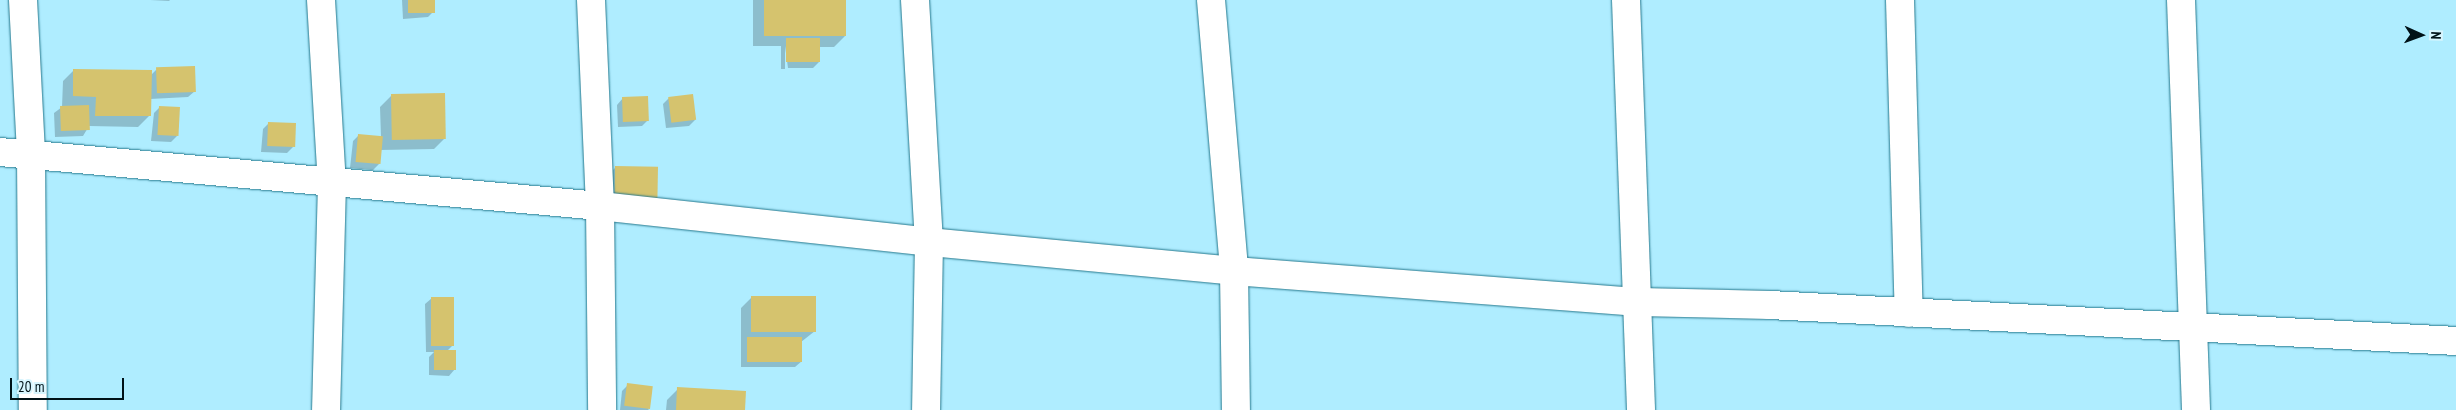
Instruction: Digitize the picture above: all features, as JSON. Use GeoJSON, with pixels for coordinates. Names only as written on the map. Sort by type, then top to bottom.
{"type":"FeatureCollection","features":[{"type":"Feature","properties":{"kind":"street"},"geometry":{"type":"LineString","coordinates":[[23,0],[31,154],[32,410]]}},
{"type":"Feature","properties":{"kind":"street"},"geometry":{"type":"LineString","coordinates":[[321,0],[332,183],[326,410]]}},
{"type":"Feature","properties":{"kind":"street"},"geometry":{"type":"LineString","coordinates":[[591,0],[600,206],[602,410]]}},
{"type":"Feature","properties":{"kind":"street"},"geometry":{"type":"LineString","coordinates":[[915,0],[929,242],[926,410]]}},
{"type":"Feature","properties":{"kind":"street"},"geometry":{"type":"LineString","coordinates":[[1211,0],[1234,271],[1236,410]]}},
{"type":"Feature","properties":{"kind":"street"},"geometry":{"type":"LineString","coordinates":[[1626,0],[1639,302],[1641,410]]}},
{"type":"Feature","properties":{"kind":"street"},"geometry":{"type":"LineString","coordinates":[[1900,0],[1909,313]]}},
{"type":"Feature","properties":{"kind":"street"},"geometry":{"type":"LineString","coordinates":[[2181,0],[2196,410]]}},
{"type":"Feature","properties":{"kind":"street"},"geometry":{"type":"LineString","coordinates":[[0,152],[600,206],[929,242],[1234,271],[1639,302],[1909,313],[2456,341]]}},
{"type":"Feature","properties":{"kind":"building"},"geometry":{"type":"Polygon","coordinates":[[[408,0],[435,0],[435,13],[408,13],[408,0]]]}},
{"type":"Feature","properties":{"kind":"building"},"geometry":{"type":"Polygon","coordinates":[[[764,0],[846,0],[846,36],[764,36],[764,0]]]}},
{"type":"Feature","properties":{"kind":"building"},"geometry":{"type":"Polygon","coordinates":[[[786,38],[820,38],[820,62],[786,62],[786,38]]]}},
{"type":"Feature","properties":{"kind":"building"},"geometry":{"type":"Polygon","coordinates":[[[195,66],[196,92],[157,93],[156,67],[195,66]]]}},
{"type":"Feature","properties":{"kind":"building"},"geometry":{"type":"Polygon","coordinates":[[[73,69],[152,70],[151,116],[95,116],[96,97],[73,96],[73,69]]]}},
{"type":"Feature","properties":{"kind":"building"},"geometry":{"type":"Polygon","coordinates":[[[445,93],[446,139],[392,140],[391,94],[445,93]]]}},
{"type":"Feature","properties":{"kind":"building"},"geometry":{"type":"Polygon","coordinates":[[[693,94],[696,120],[671,123],[668,97],[693,94]]]}},
{"type":"Feature","properties":{"kind":"building"},"geometry":{"type":"Polygon","coordinates":[[[648,96],[649,121],[623,122],[622,97],[648,96]]]}},
{"type":"Feature","properties":{"kind":"building"},"geometry":{"type":"Polygon","coordinates":[[[89,105],[90,130],[61,131],[60,106],[89,105]]]}},
{"type":"Feature","properties":{"kind":"building"},"geometry":{"type":"Polygon","coordinates":[[[159,106],[180,107],[178,136],[157,135],[159,106]]]}},
{"type":"Feature","properties":{"kind":"building"},"geometry":{"type":"Polygon","coordinates":[[[268,122],[296,123],[295,147],[267,146],[268,122]]]}},
{"type":"Feature","properties":{"kind":"building"},"geometry":{"type":"Polygon","coordinates":[[[358,134],[383,136],[380,164],[356,162],[358,134]]]}},
{"type":"Feature","properties":{"kind":"building"},"geometry":{"type":"Polygon","coordinates":[[[615,166],[658,167],[657,204],[614,203],[615,166]]]}},
{"type":"Feature","properties":{"kind":"building"},"geometry":{"type":"Polygon","coordinates":[[[751,296],[816,296],[816,332],[751,332],[751,296]]]}},
{"type":"Feature","properties":{"kind":"building"},"geometry":{"type":"Polygon","coordinates":[[[431,297],[454,297],[454,346],[431,346],[431,297]]]}},
{"type":"Feature","properties":{"kind":"building"},"geometry":{"type":"Polygon","coordinates":[[[747,337],[802,337],[802,362],[747,362],[747,337]]]}},
{"type":"Feature","properties":{"kind":"building"},"geometry":{"type":"Polygon","coordinates":[[[434,350],[456,350],[456,370],[434,370],[434,350]]]}},
{"type":"Feature","properties":{"kind":"building"},"geometry":{"type":"Polygon","coordinates":[[[627,383],[653,386],[650,409],[624,406],[627,383]]]}},
{"type":"Feature","properties":{"kind":"building"},"geometry":{"type":"Polygon","coordinates":[[[677,387],[746,391],[745,410],[676,410],[677,387]]]}}]}
